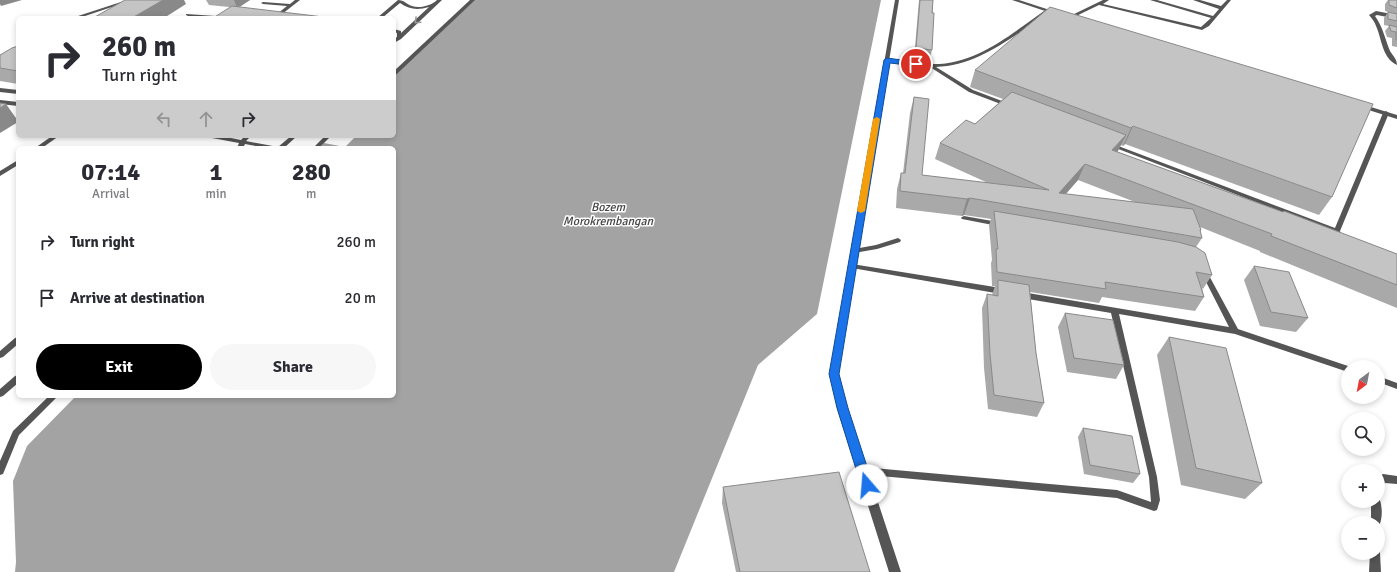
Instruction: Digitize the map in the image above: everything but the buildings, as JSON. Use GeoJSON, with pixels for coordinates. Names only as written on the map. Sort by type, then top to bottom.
{"type":"FeatureCollection","features":[{"type":"Feature","properties":{"kind":"street"},"geometry":{"type":"LineString","coordinates":[[895,572],[842,408],[834,374],[897,0]]}},
{"type":"Feature","properties":{"kind":"street"},"geometry":{"type":"LineString","coordinates":[[1014,0],[1078,19]]}},
{"type":"Feature","properties":{"kind":"street"},"geometry":{"type":"LineString","coordinates":[[1397,17],[1372,14],[1379,27],[1387,52],[1397,63]]}},
{"type":"Feature","properties":{"kind":"street"},"geometry":{"type":"LineString","coordinates":[[1379,27],[1386,28]]}},
{"type":"Feature","properties":{"kind":"street"},"geometry":{"type":"LineString","coordinates":[[1356,104],[1397,117]]}},
{"type":"Feature","properties":{"kind":"street"},"geometry":{"type":"LineString","coordinates":[[1385,478],[1397,480]]}},
{"type":"Feature","properties":{"kind":"street"},"geometry":{"type":"LineString","coordinates":[[1375,560],[1375,572]]}},
{"type":"Feature","properties":{"kind":"lane"},"geometry":{"type":"LineString","coordinates":[[80,16],[131,0]]}},
{"type":"Feature","properties":{"kind":"lane"},"geometry":{"type":"LineString","coordinates":[[277,16],[298,0]]}},
{"type":"Feature","properties":{"kind":"lane"},"geometry":{"type":"LineString","coordinates":[[381,16],[400,0],[408,7],[418,8],[434,5]]}},
{"type":"Feature","properties":{"kind":"lane"},"geometry":{"type":"LineString","coordinates":[[396,40],[440,0]]}},
{"type":"Feature","properties":{"kind":"lane"},"geometry":{"type":"LineString","coordinates":[[396,72],[473,0]]}},
{"type":"Feature","properties":{"kind":"lane"},"geometry":{"type":"LineString","coordinates":[[1070,17],[1107,0]]}},
{"type":"Feature","properties":{"kind":"lane"},"geometry":{"type":"LineString","coordinates":[[1152,0],[1213,17]]}},
{"type":"Feature","properties":{"kind":"lane"},"geometry":{"type":"LineString","coordinates":[[1195,0],[1222,8]]}},
{"type":"Feature","properties":{"kind":"lane"},"geometry":{"type":"LineString","coordinates":[[1099,4],[1198,29],[1206,28],[1213,17],[1229,0]]}},
{"type":"Feature","properties":{"kind":"lane"},"geometry":{"type":"LineString","coordinates":[[263,3],[292,5]]}},
{"type":"Feature","properties":{"kind":"lane"},"geometry":{"type":"LineString","coordinates":[[887,60],[931,66],[956,63],[983,53],[1048,10]]}},
{"type":"Feature","properties":{"kind":"lane"},"geometry":{"type":"LineString","coordinates":[[188,15],[203,16]]}},
{"type":"Feature","properties":{"kind":"lane"},"geometry":{"type":"LineString","coordinates":[[396,31],[399,32],[399,38]]}},
{"type":"Feature","properties":{"kind":"lane"},"geometry":{"type":"LineString","coordinates":[[931,66],[971,91],[1015,108]]}},
{"type":"Feature","properties":{"kind":"lane"},"geometry":{"type":"LineString","coordinates":[[0,90],[16,92]]}},
{"type":"Feature","properties":{"kind":"lane"},"geometry":{"type":"LineString","coordinates":[[0,102],[16,104]]}},
{"type":"Feature","properties":{"kind":"lane"},"geometry":{"type":"LineString","coordinates":[[1340,240],[1337,231],[1386,113]]}},
{"type":"Feature","properties":{"kind":"lane"},"geometry":{"type":"LineString","coordinates":[[41,146],[53,138]]}},
{"type":"Feature","properties":{"kind":"lane"},"geometry":{"type":"LineString","coordinates":[[224,138],[267,146]]}},
{"type":"Feature","properties":{"kind":"lane"},"geometry":{"type":"LineString","coordinates":[[241,146],[246,138]]}},
{"type":"Feature","properties":{"kind":"lane"},"geometry":{"type":"LineString","coordinates":[[283,146],[292,138]]}},
{"type":"Feature","properties":{"kind":"lane"},"geometry":{"type":"LineString","coordinates":[[318,146],[326,138]]}},
{"type":"Feature","properties":{"kind":"lane"},"geometry":{"type":"LineString","coordinates":[[1103,141],[1337,231]]}},
{"type":"Feature","properties":{"kind":"lane"},"geometry":{"type":"LineString","coordinates":[[0,174],[16,163]]}},
{"type":"Feature","properties":{"kind":"lane"},"geometry":{"type":"LineString","coordinates":[[964,218],[1002,225]]}},
{"type":"Feature","properties":{"kind":"lane"},"geometry":{"type":"LineString","coordinates":[[854,251],[877,247],[898,240]]}},
{"type":"Feature","properties":{"kind":"lane"},"geometry":{"type":"LineString","coordinates":[[852,266],[1235,331],[1341,367]]}},
{"type":"Feature","properties":{"kind":"lane"},"geometry":{"type":"LineString","coordinates":[[1201,266],[1235,331]]}},
{"type":"Feature","properties":{"kind":"lane"},"geometry":{"type":"LineString","coordinates":[[862,471],[1117,494],[1154,507],[1156,500],[1153,478],[1114,310]]}},
{"type":"Feature","properties":{"kind":"lane"},"geometry":{"type":"LineString","coordinates":[[0,355],[16,342]]}},
{"type":"Feature","properties":{"kind":"lane"},"geometry":{"type":"LineString","coordinates":[[0,394],[16,380]]}},
{"type":"Feature","properties":{"kind":"lane"},"geometry":{"type":"LineString","coordinates":[[1385,382],[1397,386]]}},
{"type":"Feature","properties":{"kind":"lane"},"geometry":{"type":"LineString","coordinates":[[0,471],[16,433],[52,398]]}},
{"type":"Feature","properties":{"kind":"water","name":"Bozem Morokrembangan"},"geometry":{"type":"Polygon","coordinates":[[[474,0],[881,0],[817,314],[758,365],[674,572],[15,572],[16,562],[13,481],[27,446],[74,398],[396,398],[396,146],[346,146],[354,138],[396,138],[396,75],[474,0]]]}},
{"type":"Feature","properties":{"kind":"water","name":"Bozem Morokrembangan"},"geometry":{"type":"Polygon","coordinates":[[[324,143],[340,146],[321,146],[324,143]]]}},
{"type":"Feature","properties":{"kind":"slow traffic"},"geometry":{"type":"LineString","coordinates":[[861,211],[877,119]]}},
{"type":"Feature","properties":{"kind":"route"},"geometry":{"type":"LineString","coordinates":[[867,485],[842,408],[834,374],[887,60],[916,64]]}}]}
